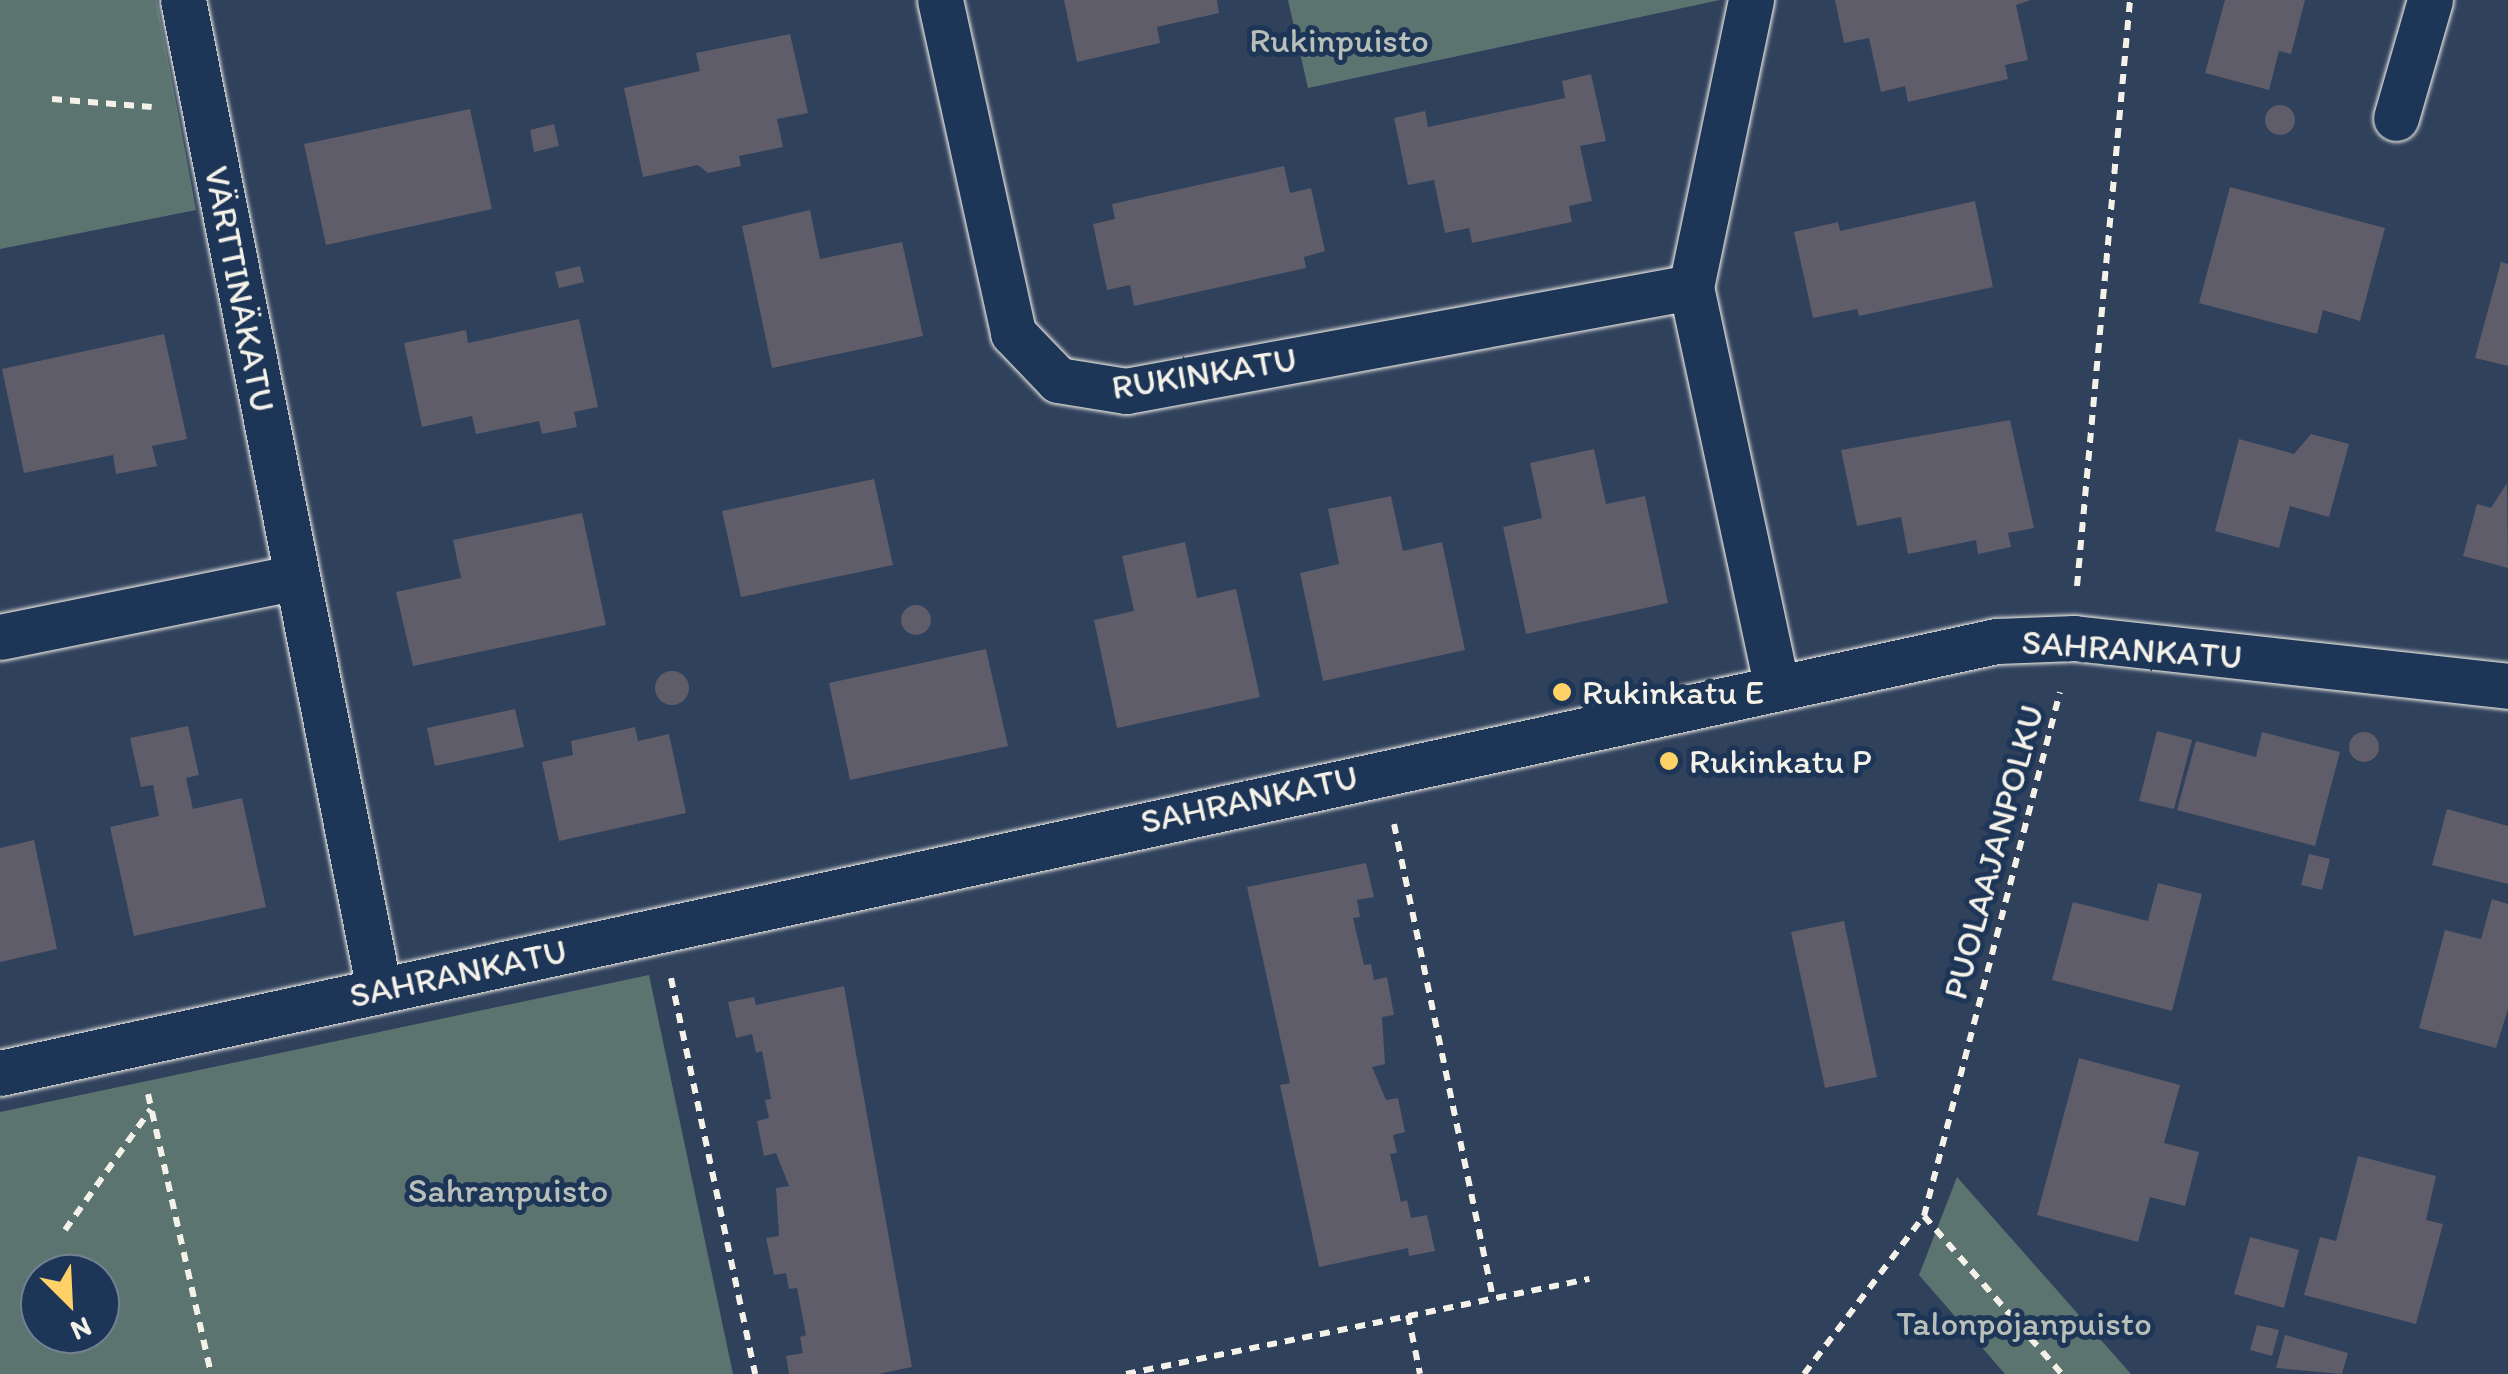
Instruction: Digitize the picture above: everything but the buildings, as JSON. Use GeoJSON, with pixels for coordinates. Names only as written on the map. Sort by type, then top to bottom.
{"type":"FeatureCollection","features":[{"type":"Feature","properties":{"kind":"street","name":"VÄRTTINÄKATU"},"geometry":{"type":"LineString","coordinates":[[183,0],[380,990]]}},
{"type":"Feature","properties":{"kind":"street","name":"RUKINKATU"},"geometry":{"type":"LineString","coordinates":[[940,0],[1012,334],[1058,380],[1126,391],[1691,287]]}},
{"type":"Feature","properties":{"kind":"street"},"geometry":{"type":"LineString","coordinates":[[1751,0],[1691,287],[1776,685]]}},
{"type":"Feature","properties":{"kind":"street"},"geometry":{"type":"LineString","coordinates":[[2396,118],[2430,0]]}},
{"type":"Feature","properties":{"kind":"street"},"geometry":{"type":"LineString","coordinates":[[0,637],[297,577]]}},
{"type":"Feature","properties":{"kind":"street","name":"SAHRANKATU"},"geometry":{"type":"LineString","coordinates":[[0,1073],[1383,769],[1979,644],[2074,638],[2508,686]]}},
{"type":"Feature","properties":{"kind":"path","name":"PUOLAAJANPOLKU"},"geometry":{"type":"LineString","coordinates":[[1804,1374],[1924,1216],[2074,638],[2130,0]]}},
{"type":"Feature","properties":{"kind":"path"},"geometry":{"type":"LineString","coordinates":[[52,99],[141,108],[202,100]]}},
{"type":"Feature","properties":{"kind":"path"},"geometry":{"type":"LineString","coordinates":[[1383,769],[1493,1298]]}},
{"type":"Feature","properties":{"kind":"path"},"geometry":{"type":"LineString","coordinates":[[660,928],[755,1374]]}},
{"type":"Feature","properties":{"kind":"path"},"geometry":{"type":"LineString","coordinates":[[137,1044],[211,1374]]}},
{"type":"Feature","properties":{"kind":"path"},"geometry":{"type":"LineString","coordinates":[[65,1230],[152,1108]]}},
{"type":"Feature","properties":{"kind":"path"},"geometry":{"type":"LineString","coordinates":[[1924,1216],[2062,1374]]}},
{"type":"Feature","properties":{"kind":"path"},"geometry":{"type":"LineString","coordinates":[[1126,1374],[1589,1279]]}},
{"type":"Feature","properties":{"kind":"path"},"geometry":{"type":"LineString","coordinates":[[1408,1316],[1420,1374]]}},
{"type":"Feature","properties":{"kind":"green space"},"geometry":{"type":"Polygon","coordinates":[[[0,0],[157,0],[196,210],[0,249],[0,0]]]}},
{"type":"Feature","properties":{"kind":"green space","name":"Rukinpuisto"},"geometry":{"type":"Polygon","coordinates":[[[1288,0],[1720,0],[1308,88],[1288,0]]]}},
{"type":"Feature","properties":{"kind":"green space","name":"Sahranpuisto"},"geometry":{"type":"Polygon","coordinates":[[[649,975],[733,1374],[0,1374],[0,1112],[649,975]]]}},
{"type":"Feature","properties":{"kind":"green space","name":"Talonpojanpuisto"},"geometry":{"type":"Polygon","coordinates":[[[1957,1177],[2131,1374],[2005,1374],[1919,1275],[1957,1177]]]}},
{"type":"Feature","properties":{"kind":"place","name":"Rukinkatu E"},"geometry":{"type":"Point","coordinates":[1562,692]}},
{"type":"Feature","properties":{"kind":"place","name":"Rukinkatu P"},"geometry":{"type":"Point","coordinates":[1669,761]}}]}
